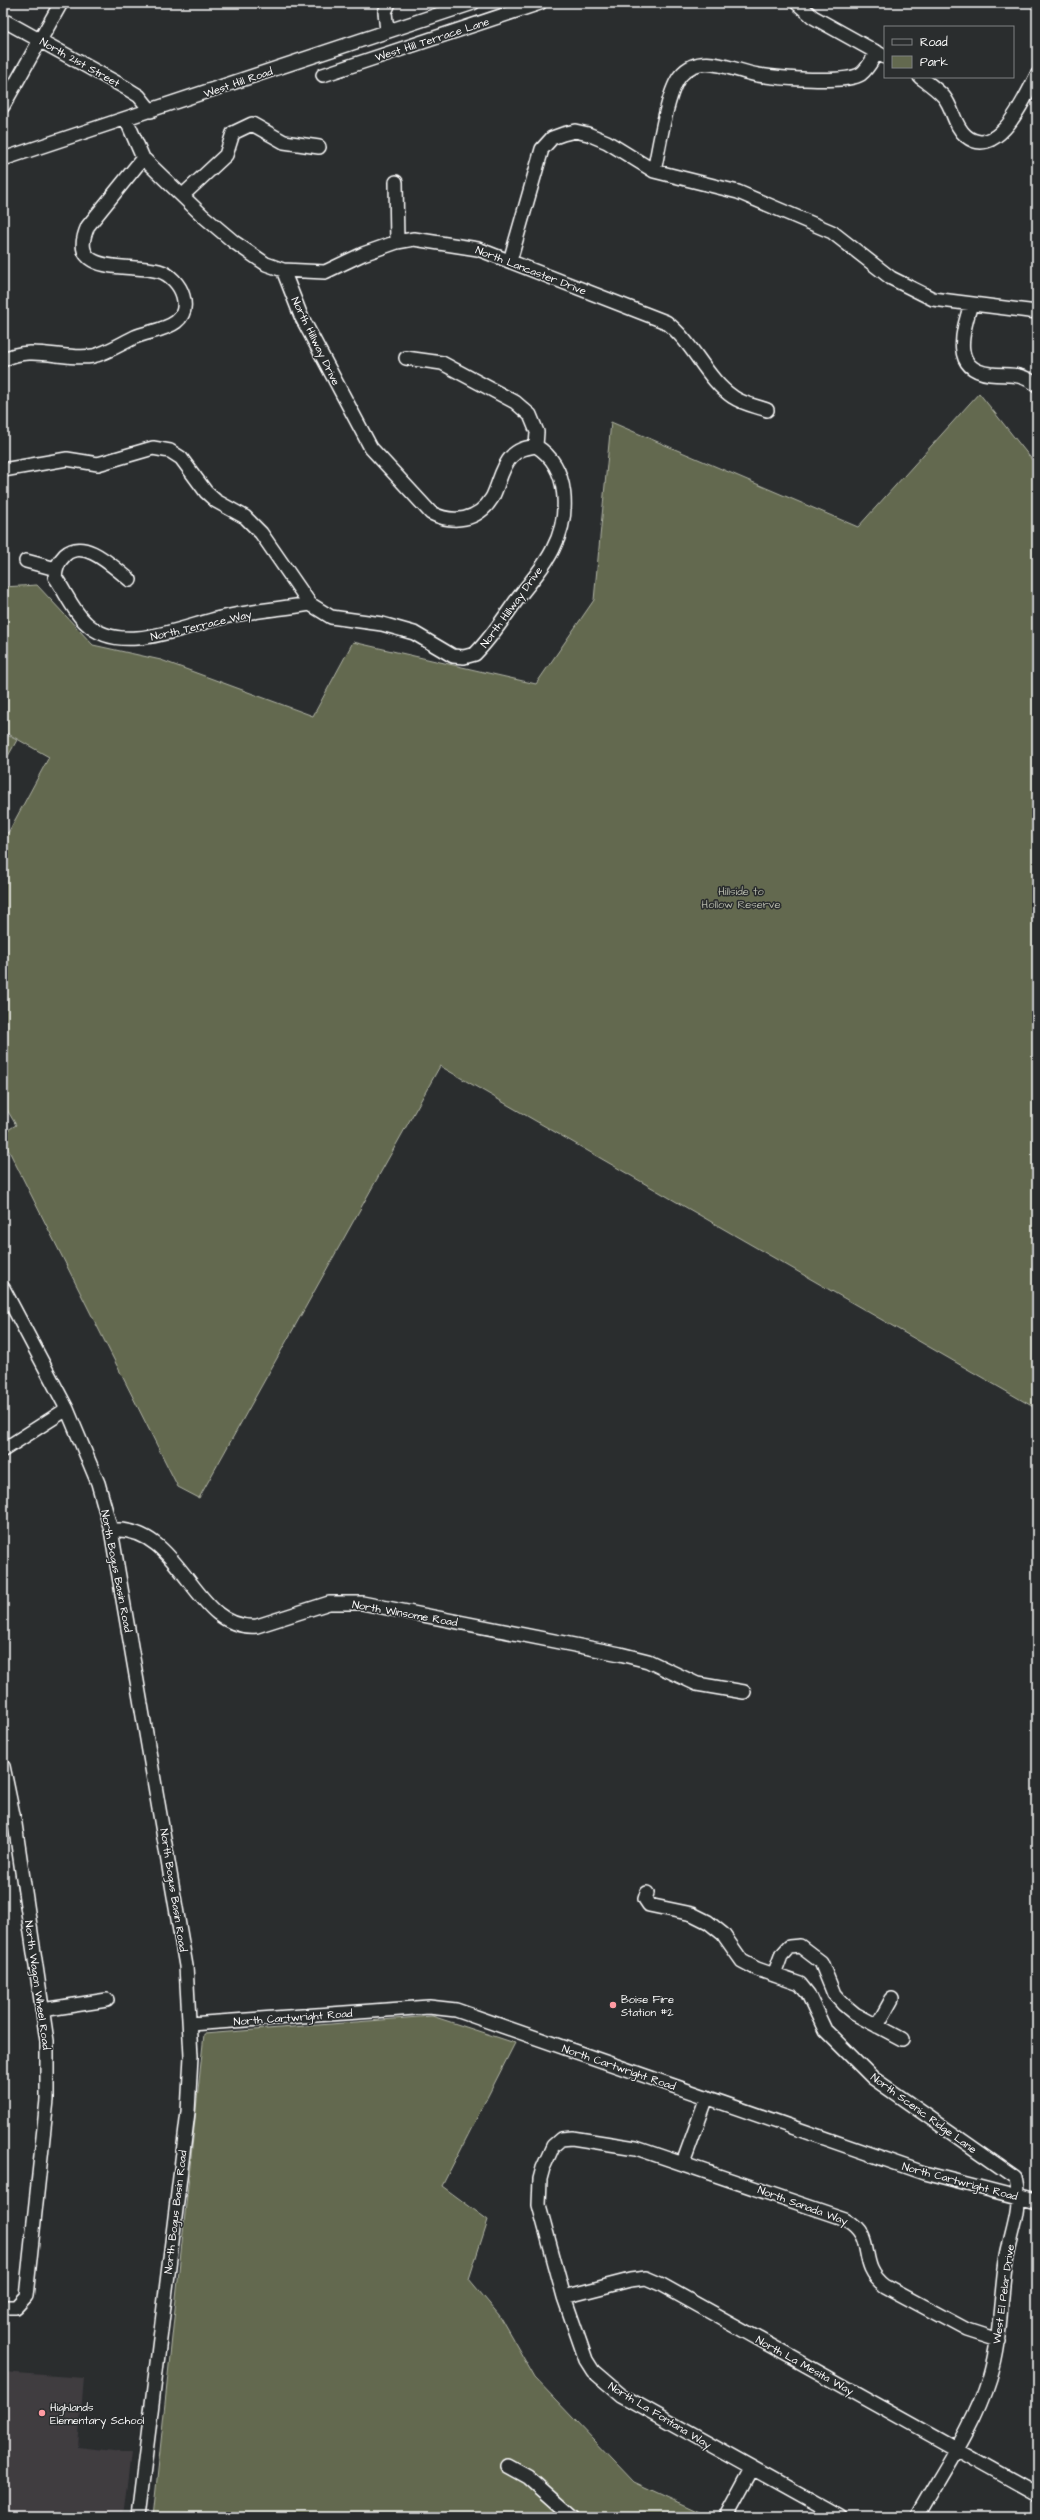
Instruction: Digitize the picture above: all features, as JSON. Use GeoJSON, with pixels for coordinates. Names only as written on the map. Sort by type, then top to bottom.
{"type":"FeatureCollection","features":[{"type":"Feature","properties":{"kind":"street"},"geometry":{"type":"LineString","coordinates":[[3,106],[61,3]]}},
{"type":"Feature","properties":{"kind":"street"},"geometry":{"type":"LineString","coordinates":[[387,31],[385,12],[389,3]]}},
{"type":"Feature","properties":{"kind":"street","name":"West Hill Road"},"geometry":{"type":"LineString","coordinates":[[3,159],[473,3]]}},
{"type":"Feature","properties":{"kind":"street","name":"West Hill Terrace Lane"},"geometry":{"type":"LineString","coordinates":[[323,75],[540,3]]}},
{"type":"Feature","properties":{"kind":"street"},"geometry":{"type":"LineString","coordinates":[[654,171],[673,89],[680,75],[692,65],[710,63],[758,75],[841,80],[860,74],[881,54],[813,17],[797,3]]}},
{"type":"Feature","properties":{"kind":"street","name":"North 21st Street"},"geometry":{"type":"LineString","coordinates":[[3,20],[139,96],[151,111]]}},
{"type":"Feature","properties":{"kind":"street"},"geometry":{"type":"LineString","coordinates":[[921,78],[944,98],[952,116],[966,136],[977,141],[993,139],[1009,126],[1037,75]]}},
{"type":"Feature","properties":{"kind":"street","name":"North Lancaster Drive"},"geometry":{"type":"LineString","coordinates":[[126,119],[143,158],[234,242],[266,264],[283,270],[325,272],[363,254],[397,242],[414,239],[478,249],[666,322],[687,341],[721,388],[733,398],[767,410]]}},
{"type":"Feature","properties":{"kind":"street"},"geometry":{"type":"LineString","coordinates":[[183,195],[226,155],[233,133],[252,124],[284,142],[319,147]]}},
{"type":"Feature","properties":{"kind":"street"},"geometry":{"type":"LineString","coordinates":[[510,262],[536,163],[542,149],[552,138],[574,131],[588,134],[607,142],[654,171],[738,192],[832,232],[891,278],[936,300],[1037,312]]}},
{"type":"Feature","properties":{"kind":"street"},"geometry":{"type":"LineString","coordinates":[[3,360],[24,354],[41,353],[94,356],[137,336],[165,329],[179,318],[183,309],[183,297],[178,284],[169,276],[159,271],[102,264],[92,260],[83,251],[82,239],[88,226],[143,158]]}},
{"type":"Feature","properties":{"kind":"street"},"geometry":{"type":"LineString","coordinates":[[396,182],[397,242]]}},
{"type":"Feature","properties":{"kind":"street","name":"North Hillway Drive"},"geometry":{"type":"LineString","coordinates":[[3,470],[67,459],[98,464],[153,448],[170,451],[181,458],[211,497],[246,517],[261,533],[310,604],[331,617],[382,624],[414,633],[453,656],[464,657],[476,654],[553,550],[559,535],[564,512],[560,477],[554,463],[545,451],[536,446],[521,449],[511,456],[492,498],[482,510],[469,518],[456,520],[441,518],[431,513],[371,448],[301,316],[283,270]]}},
{"type":"Feature","properties":{"kind":"street"},"geometry":{"type":"LineString","coordinates":[[970,304],[961,336],[964,356],[972,367],[989,374],[1017,374],[1037,385]]}},
{"type":"Feature","properties":{"kind":"street"},"geometry":{"type":"LineString","coordinates":[[406,358],[442,363],[515,402],[530,415],[537,432],[536,446]]}},
{"type":"Feature","properties":{"kind":"street"},"geometry":{"type":"LineString","coordinates":[[26,561],[56,569],[69,552],[78,549],[89,551],[130,580]]}},
{"type":"Feature","properties":{"kind":"street","name":"North Terrace Way"},"geometry":{"type":"LineString","coordinates":[[56,569],[55,577],[86,623],[111,636],[142,638],[167,634],[220,618],[310,604]]}},
{"type":"Feature","properties":{"kind":"street","name":"North Bogus Basin Road"},"geometry":{"type":"LineString","coordinates":[[3,1288],[67,1409],[98,1483],[111,1530],[165,1832],[186,1966],[190,2024],[188,2112],[138,2517]]}},
{"type":"Feature","properties":{"kind":"street"},"geometry":{"type":"LineString","coordinates":[[3,1450],[67,1409]]}},
{"type":"Feature","properties":{"kind":"street","name":"North Winsome Road"},"geometry":{"type":"LineString","coordinates":[[111,1530],[122,1529],[150,1538],[214,1610],[231,1624],[245,1628],[256,1626],[329,1603],[362,1603],[620,1654],[648,1661],[697,1684],[744,1692]]}},
{"type":"Feature","properties":{"kind":"street","name":"North Wagon Wheel Road"},"geometry":{"type":"LineString","coordinates":[[3,1766],[15,1824],[42,2010],[48,2041],[47,2100],[26,2296],[16,2307],[3,2307]]}},
{"type":"Feature","properties":{"kind":"street","name":"North Scenic Ridge Lane"},"geometry":{"type":"LineString","coordinates":[[648,1893],[645,1899],[648,1905],[692,1914],[708,1922],[723,1934],[742,1961],[774,1975],[800,1984],[808,1994],[825,2030],[873,2078],[1016,2178],[1020,2198]]}},
{"type":"Feature","properties":{"kind":"street"},"geometry":{"type":"LineString","coordinates":[[774,1975],[781,1956],[789,1947],[800,1946],[821,1962],[834,1994],[843,2004],[877,2026],[902,2039]]}},
{"type":"Feature","properties":{"kind":"street"},"geometry":{"type":"LineString","coordinates":[[877,2026],[892,1999]]}},
{"type":"Feature","properties":{"kind":"street"},"geometry":{"type":"LineString","coordinates":[[42,2010],[107,2000]]}},
{"type":"Feature","properties":{"kind":"street","name":"North Cartwright Road"},"geometry":{"type":"LineString","coordinates":[[190,2024],[429,2007],[456,2010],[924,2173],[1037,2202]]}},
{"type":"Feature","properties":{"kind":"street"},"geometry":{"type":"LineString","coordinates":[[683,2163],[707,2097]]}},
{"type":"Feature","properties":{"kind":"street","name":"North Sanada Way"},"geometry":{"type":"LineString","coordinates":[[561,2139],[572,2138],[636,2148],[845,2218],[855,2225],[863,2235],[869,2267],[875,2279],[885,2286],[967,2330],[998,2340]]}},
{"type":"Feature","properties":{"kind":"street","name":"North La Fontana Way"},"geometry":{"type":"LineString","coordinates":[[561,2139],[547,2156],[540,2179],[539,2204],[564,2297],[586,2360],[593,2371],[606,2385],[752,2469],[840,2517]]}},
{"type":"Feature","properties":{"kind":"street","name":"West El Pelar Drive"},"geometry":{"type":"LineString","coordinates":[[917,2517],[976,2411],[989,2378],[998,2340],[1006,2261],[1020,2198]]}},
{"type":"Feature","properties":{"kind":"street","name":"North La Mesita Way"},"geometry":{"type":"LineString","coordinates":[[564,2297],[630,2280],[646,2278],[660,2284],[1037,2494]]}},
{"type":"Feature","properties":{"kind":"street"},"geometry":{"type":"LineString","coordinates":[[508,2466],[528,2477],[572,2517]]}},
{"type":"Feature","properties":{"kind":"street"},"geometry":{"type":"LineString","coordinates":[[726,2516],[752,2469]]}},
{"type":"Feature","properties":{"kind":"shaded area","name":"Highlands Elementary School"},"geometry":{"type":"Polygon","coordinates":[[[3,2372],[84,2378],[78,2447],[131,2453],[123,2517],[3,2517],[3,2372]]]}},
{"type":"Feature","properties":{"kind":"green space","name":"Hillside to Hollow Reserve"},"geometry":{"type":"Polygon","coordinates":[[[979,393],[1037,466],[1037,1409],[440,1066],[199,1498],[178,1487],[3,1139],[3,1133],[16,1125],[3,1103],[3,831],[8,833],[49,757],[3,731],[3,587],[37,585],[93,645],[161,660],[313,716],[353,642],[536,684],[594,600],[611,422],[858,527],[979,393]]]}},
{"type":"Feature","properties":{"kind":"green space"},"geometry":{"type":"Polygon","coordinates":[[[3,733],[17,740],[3,765],[3,733]]]}},
{"type":"Feature","properties":{"kind":"green space"},"geometry":{"type":"Polygon","coordinates":[[[432,2016],[515,2043],[442,2186],[488,2220],[469,2279],[499,2315],[535,2378],[634,2482],[710,2517],[153,2517],[204,2034],[432,2016]]]}},
{"type":"Feature","properties":{"kind":"place","name":"Boise Fire Station #2"},"geometry":{"type":"Point","coordinates":[613,2005]}},
{"type":"Feature","properties":{"kind":"place","name":"Highlands Elementary School"},"geometry":{"type":"Point","coordinates":[42,2413]}}]}
